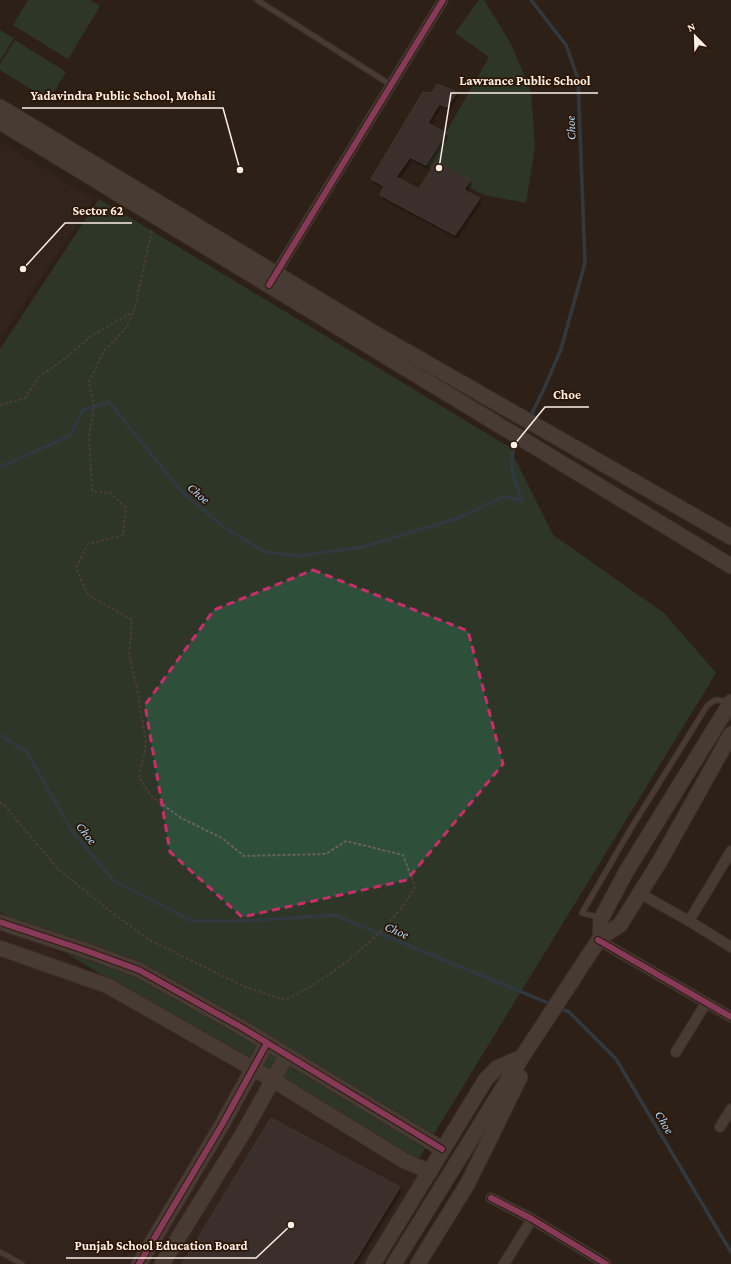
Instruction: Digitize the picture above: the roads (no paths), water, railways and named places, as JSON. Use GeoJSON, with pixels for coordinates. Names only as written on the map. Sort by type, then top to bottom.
{"type":"FeatureCollection","features":[{"type":"Feature","properties":{"kind":"main road"},"geometry":{"type":"LineString","coordinates":[[0,107],[272,280],[417,366],[478,412],[731,566]]}},
{"type":"Feature","properties":{"kind":"main road"},"geometry":{"type":"LineString","coordinates":[[0,122],[155,216],[272,280]]}},
{"type":"Feature","properties":{"kind":"main road"},"geometry":{"type":"LineString","coordinates":[[417,366],[488,397],[731,537]]}},
{"type":"Feature","properties":{"kind":"main road"},"geometry":{"type":"LineString","coordinates":[[540,449],[549,433]]}},
{"type":"Feature","properties":{"kind":"main road"},"geometry":{"type":"LineString","coordinates":[[599,939],[601,918],[626,872],[731,702]]}},
{"type":"Feature","properties":{"kind":"main road"},"geometry":{"type":"LineString","coordinates":[[394,1264],[525,1052],[599,939],[620,925],[660,861],[731,734]]}},
{"type":"Feature","properties":{"kind":"main road"},"geometry":{"type":"LineString","coordinates":[[0,922],[139,970],[267,1043],[442,1148]]}},
{"type":"Feature","properties":{"kind":"main road"},"geometry":{"type":"LineString","coordinates":[[0,948],[108,986],[253,1068],[402,1160],[430,1172]]}},
{"type":"Feature","properties":{"kind":"main road"},"geometry":{"type":"LineString","coordinates":[[139,1264],[223,1123],[267,1043]]}},
{"type":"Feature","properties":{"kind":"main road"},"geometry":{"type":"LineString","coordinates":[[373,1264],[430,1172],[442,1148],[491,1072],[525,1052]]}},
{"type":"Feature","properties":{"kind":"main road"},"geometry":{"type":"LineString","coordinates":[[418,1264],[468,1183],[529,1058],[525,1052]]}},
{"type":"Feature","properties":{"kind":"main road"},"geometry":{"type":"LineString","coordinates":[[149,1247],[164,1260],[242,1135],[287,1055]]}},
{"type":"Feature","properties":{"kind":"main road"},"geometry":{"type":"LineString","coordinates":[[223,1123],[242,1135]]}},
{"type":"Feature","properties":{"kind":"street"},"geometry":{"type":"LineString","coordinates":[[272,280],[443,0]]}},
{"type":"Feature","properties":{"kind":"street"},"geometry":{"type":"LineString","coordinates":[[689,921],[730,854]]}},
{"type":"Feature","properties":{"kind":"street"},"geometry":{"type":"LineString","coordinates":[[639,894],[689,921],[731,947]]}},
{"type":"Feature","properties":{"kind":"street"},"geometry":{"type":"LineString","coordinates":[[599,939],[731,1017]]}},
{"type":"Feature","properties":{"kind":"street"},"geometry":{"type":"LineString","coordinates":[[676,1052],[706,1003]]}},
{"type":"Feature","properties":{"kind":"street"},"geometry":{"type":"LineString","coordinates":[[720,1127],[731,1109]]}},
{"type":"Feature","properties":{"kind":"street"},"geometry":{"type":"LineString","coordinates":[[491,1198],[532,1219],[606,1264]]}},
{"type":"Feature","properties":{"kind":"street"},"geometry":{"type":"LineString","coordinates":[[504,1264],[532,1219]]}},
{"type":"Feature","properties":{"kind":"lane"},"geometry":{"type":"LineString","coordinates":[[258,0],[391,85]]}},
{"type":"Feature","properties":{"kind":"lane"},"geometry":{"type":"LineString","coordinates":[[601,918],[582,912],[630,830],[707,706],[715,700],[731,702]]}},
{"type":"Feature","properties":{"kind":"lane"},"geometry":{"type":"LineString","coordinates":[[0,1252],[22,1264]]}},
{"type":"Feature","properties":{"kind":"waterway","name":"Choe"},"geometry":{"type":"LineString","coordinates":[[530,417],[561,349],[585,263],[578,79],[566,45],[531,0]]}},
{"type":"Feature","properties":{"kind":"waterway","name":"Choe"},"geometry":{"type":"LineString","coordinates":[[0,467],[70,436],[83,410],[109,402],[181,491],[224,527],[265,552],[298,556],[363,547],[458,518],[503,497],[522,500],[512,470],[512,456],[517,440]]}},
{"type":"Feature","properties":{"kind":"waterway","name":"Choe"},"geometry":{"type":"LineString","coordinates":[[0,735],[27,752],[71,830],[113,880],[192,921],[244,921],[335,915],[553,1005]]}},
{"type":"Feature","properties":{"kind":"waterway","name":"Choe"},"geometry":{"type":"LineString","coordinates":[[558,1008],[569,1012],[616,1059],[731,1252]]}},
{"type":"Feature","properties":{"kind":"place","name":"Lawrance Public School"},"geometry":{"type":"Point","coordinates":[439,168]}},
{"type":"Feature","properties":{"kind":"place","name":"Yadavindra Public School, Mohali"},"geometry":{"type":"Point","coordinates":[240,170]}},
{"type":"Feature","properties":{"kind":"place","name":"Sector 62"},"geometry":{"type":"Point","coordinates":[23,269]}},
{"type":"Feature","properties":{"kind":"place","name":"Choe"},"geometry":{"type":"Point","coordinates":[514,445]}},
{"type":"Feature","properties":{"kind":"place","name":"Punjab School Education Board"},"geometry":{"type":"Point","coordinates":[291,1225]}}]}
